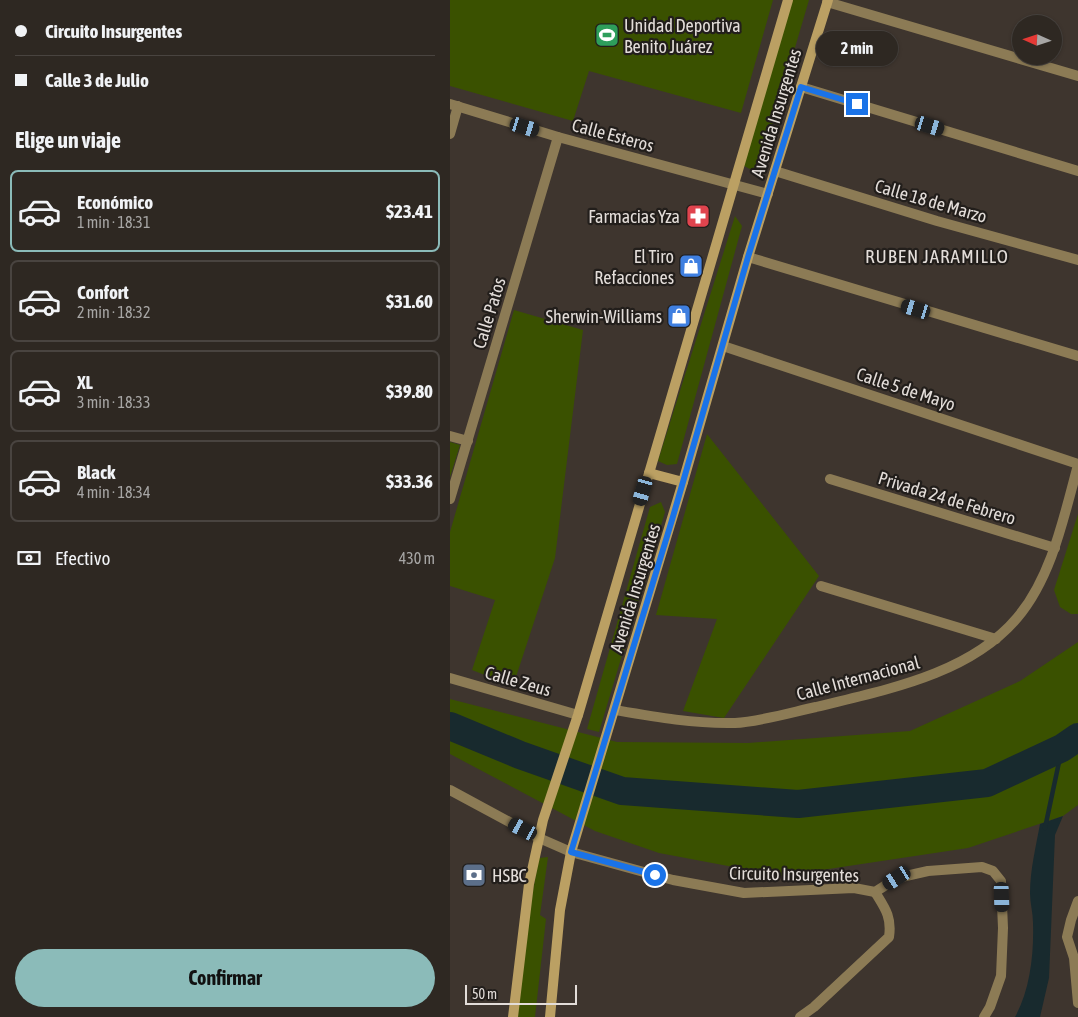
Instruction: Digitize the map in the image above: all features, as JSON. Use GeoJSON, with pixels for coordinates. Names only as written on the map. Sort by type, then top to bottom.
{"type":"FeatureCollection","features":[{"type":"Feature","properties":{"kind":"main road","name":"Avenida Insurgentes"},"geometry":{"type":"LineString","coordinates":[[512,1017],[528,884],[543,820],[578,715],[788,0]]}},
{"type":"Feature","properties":{"kind":"main road","name":"Avenida Insurgentes"},"geometry":{"type":"LineString","coordinates":[[550,1017],[560,910],[571,852],[683,482],[748,257],[828,1]]}},
{"type":"Feature","properties":{"kind":"main road"},"geometry":{"type":"LineString","coordinates":[[649,473],[683,482]]}},
{"type":"Feature","properties":{"kind":"street"},"geometry":{"type":"LineString","coordinates":[[828,1],[1078,76]]}},
{"type":"Feature","properties":{"kind":"street"},"geometry":{"type":"LineString","coordinates":[[801,87],[1078,171]]}},
{"type":"Feature","properties":{"kind":"street","name":"Calle Esteros"},"geometry":{"type":"LineString","coordinates":[[454,105],[558,137],[768,194]]}},
{"type":"Feature","properties":{"kind":"street"},"geometry":{"type":"LineString","coordinates":[[450,134],[454,105]]}},
{"type":"Feature","properties":{"kind":"street","name":"Calle Patos"},"geometry":{"type":"LineString","coordinates":[[450,499],[558,137]]}},
{"type":"Feature","properties":{"kind":"street","name":"Calle 18 de Marzo"},"geometry":{"type":"LineString","coordinates":[[775,171],[937,221],[1078,260]]}},
{"type":"Feature","properties":{"kind":"street"},"geometry":{"type":"LineString","coordinates":[[748,257],[1078,356]]}},
{"type":"Feature","properties":{"kind":"street","name":"Calle 5 de Mayo"},"geometry":{"type":"LineString","coordinates":[[723,346],[1078,464]]}},
{"type":"Feature","properties":{"kind":"street"},"geometry":{"type":"LineString","coordinates":[[450,436],[468,441]]}},
{"type":"Feature","properties":{"kind":"street","name":"Calle Internacional"},"geometry":{"type":"LineString","coordinates":[[615,710],[684,722],[738,723],[790,713],[896,687],[965,660],[996,638],[1017,618],[1031,597],[1054,548],[1078,464]]}},
{"type":"Feature","properties":{"kind":"street","name":"Privada 24 de Febrero"},"geometry":{"type":"LineString","coordinates":[[830,480],[1054,548]]}},
{"type":"Feature","properties":{"kind":"street"},"geometry":{"type":"LineString","coordinates":[[821,586],[996,638]]}},
{"type":"Feature","properties":{"kind":"street","name":"Calle Zeus"},"geometry":{"type":"LineString","coordinates":[[450,678],[578,715]]}},
{"type":"Feature","properties":{"kind":"street","name":"Circuito Insurgentes"},"geometry":{"type":"LineString","coordinates":[[450,790],[539,838],[571,852],[673,880],[744,893],[854,888],[875,892],[897,878],[928,871],[982,866],[994,871],[1001,881],[1003,928],[1001,976],[990,1007],[984,1017]]}},
{"type":"Feature","properties":{"kind":"street","name":"Circuito Insurgentes"},"geometry":{"type":"LineString","coordinates":[[800,1017],[889,937],[891,924],[884,906],[875,892]]}},
{"type":"Feature","properties":{"kind":"street"},"geometry":{"type":"LineString","coordinates":[[1078,901],[1067,937],[1076,958],[1078,1003]]}},
{"type":"Feature","properties":{"kind":"green space","name":"Unidad Deportiva Benito Juárez"},"geometry":{"type":"Polygon","coordinates":[[[450,0],[773,0],[741,113],[589,71],[573,121],[450,86],[450,0]]]}},
{"type":"Feature","properties":{"kind":"green space"},"geometry":{"type":"Polygon","coordinates":[[[792,0],[809,0],[759,170],[750,169],[742,165],[792,0]]]}},
{"type":"Feature","properties":{"kind":"green space"},"geometry":{"type":"Polygon","coordinates":[[[735,216],[742,226],[677,464],[667,465],[658,461],[735,216]]]}},
{"type":"Feature","properties":{"kind":"green space"},"geometry":{"type":"Polygon","coordinates":[[[514,310],[583,330],[555,558],[513,686],[472,670],[495,600],[450,586],[450,532],[514,310]]]}},
{"type":"Feature","properties":{"kind":"green space"},"geometry":{"type":"Polygon","coordinates":[[[707,434],[819,576],[724,718],[683,711],[717,619],[656,615],[707,434]]]}},
{"type":"Feature","properties":{"kind":"green space"},"geometry":{"type":"Polygon","coordinates":[[[450,442],[460,445],[450,477],[450,442]]]}},
{"type":"Feature","properties":{"kind":"green space"},"geometry":{"type":"Polygon","coordinates":[[[661,502],[665,512],[599,732],[587,729],[650,507],[661,502]]]}},
{"type":"Feature","properties":{"kind":"green space"},"geometry":{"type":"Polygon","coordinates":[[[1078,514],[1078,614],[1071,614],[1060,607],[1054,590],[1078,514]]]}},
{"type":"Feature","properties":{"kind":"green space"},"geometry":{"type":"Polygon","coordinates":[[[1078,642],[1078,805],[1063,816],[968,848],[782,876],[659,853],[595,831],[450,754],[450,699],[617,742],[748,743],[910,731],[1020,681],[1078,642]]]}},
{"type":"Feature","properties":{"kind":"green space"},"geometry":{"type":"Polygon","coordinates":[[[548,857],[540,915],[546,919],[535,1017],[512,1017],[539,858],[548,857]]]}},
{"type":"Feature","properties":{"kind":"shaded area"},"geometry":{"type":"Polygon","coordinates":[[[1063,816],[1055,835],[1049,978],[1040,1017],[1015,1017],[1028,984],[1032,959],[1033,923],[1030,884],[1040,824],[1063,816]]]}},
{"type":"Feature","properties":{"kind":"waterway"},"geometry":{"type":"LineString","coordinates":[[450,726],[520,755],[622,791],[798,804],[987,783],[1062,748],[1078,737]]}},
{"type":"Feature","properties":{"kind":"waterway"},"geometry":{"type":"LineString","coordinates":[[1045,828],[1062,748]]}},
{"type":"Feature","properties":{"kind":"place","name":"Unidad Deportiva Benito Juárez"},"geometry":{"type":"Point","coordinates":[607,35]}},
{"type":"Feature","properties":{"kind":"place","name":"Farmacias Yza"},"geometry":{"type":"Point","coordinates":[698,216]}},
{"type":"Feature","properties":{"kind":"place","name":"El Tiro Refacciones"},"geometry":{"type":"Point","coordinates":[691,266]}},
{"type":"Feature","properties":{"kind":"place","name":"Sherwin-Williams"},"geometry":{"type":"Point","coordinates":[679,316]}},
{"type":"Feature","properties":{"kind":"place","name":"HSBC"},"geometry":{"type":"Point","coordinates":[474,875]}},
{"type":"Feature","properties":{"kind":"district","name":"RUBEN JARAMILLO"},"geometry":{"type":"Point","coordinates":[937,256]}},
{"type":"Feature","properties":{"kind":"route"},"geometry":{"type":"LineString","coordinates":[[655,875],[571,852],[672,520],[748,257],[801,87],[857,104]]}}]}
